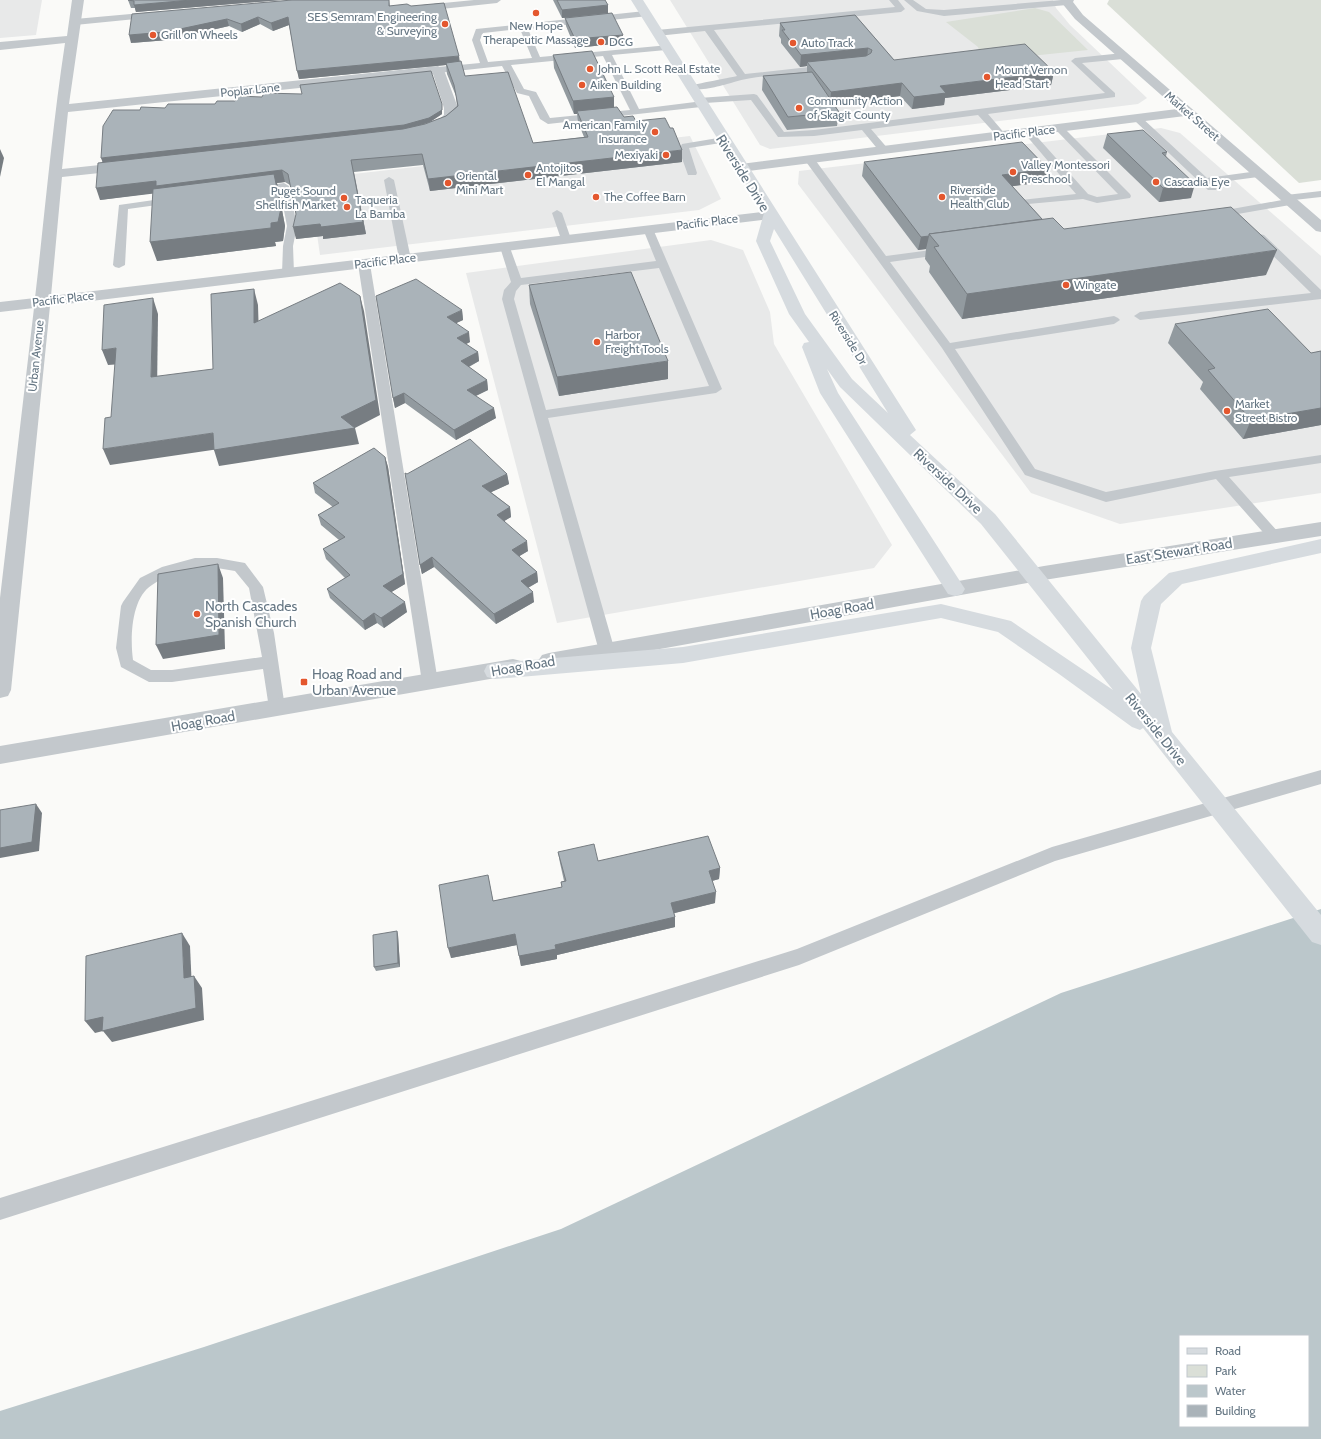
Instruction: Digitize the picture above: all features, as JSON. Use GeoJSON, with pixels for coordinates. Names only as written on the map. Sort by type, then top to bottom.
{"type":"FeatureCollection","features":[{"type":"Feature","properties":{"kind":"main road","name":"Riverside Drive"},"geometry":{"type":"LineString","coordinates":[[637,0],[770,214],[763,241],[797,314],[846,383],[926,462],[988,519],[1321,934]]}},
{"type":"Feature","properties":{"kind":"main road","name":"Riverside Dr"},"geometry":{"type":"LineString","coordinates":[[770,214],[926,462]]}},
{"type":"Feature","properties":{"kind":"main road"},"geometry":{"type":"LineString","coordinates":[[797,314],[829,393],[955,590]]}},
{"type":"Feature","properties":{"kind":"main road"},"geometry":{"type":"LineString","coordinates":[[1162,737],[1141,648],[1151,601],[1176,578],[1319,532]]}},
{"type":"Feature","properties":{"kind":"main road"},"geometry":{"type":"LineString","coordinates":[[495,671],[683,655],[941,612],[1004,626],[1066,668],[1162,737]]}},
{"type":"Feature","properties":{"kind":"street","name":"Urban Avenue"},"geometry":{"type":"LineString","coordinates":[[0,690],[41,301],[53,205],[54,174],[78,0]]}},
{"type":"Feature","properties":{"kind":"street","name":"Market Street"},"geometry":{"type":"LineString","coordinates":[[1067,1],[1079,17],[1321,228]]}},
{"type":"Feature","properties":{"kind":"street"},"geometry":{"type":"LineString","coordinates":[[0,46],[72,39]]}},
{"type":"Feature","properties":{"kind":"street"},"geometry":{"type":"LineString","coordinates":[[417,132],[444,124],[451,116],[451,108],[438,70]]}},
{"type":"Feature","properties":{"kind":"street","name":"Poplar Lane"},"geometry":{"type":"LineString","coordinates":[[62,109],[438,70]]}},
{"type":"Feature","properties":{"kind":"street","name":"Pacific Place"},"geometry":{"type":"LineString","coordinates":[[741,168],[1188,112]]}},
{"type":"Feature","properties":{"kind":"street"},"geometry":{"type":"LineString","coordinates":[[54,174],[140,165]]}},
{"type":"Feature","properties":{"kind":"street","name":"Pacific Place"},"geometry":{"type":"LineString","coordinates":[[0,307],[566,240],[770,214]]}},
{"type":"Feature","properties":{"kind":"street","name":"East Stewart Road"},"geometry":{"type":"LineString","coordinates":[[1044,573],[1274,536],[1319,532]]}},
{"type":"Feature","properties":{"kind":"street","name":"Hoag Road"},"geometry":{"type":"LineString","coordinates":[[0,755],[495,671],[1044,573]]}},
{"type":"Feature","properties":{"kind":"lane"},"geometry":{"type":"LineString","coordinates":[[412,9],[497,0]]}},
{"type":"Feature","properties":{"kind":"lane"},"geometry":{"type":"LineString","coordinates":[[657,33],[901,9],[893,0]]}},
{"type":"Feature","properties":{"kind":"lane"},"geometry":{"type":"LineString","coordinates":[[908,0],[916,9],[930,12],[1025,3],[1067,1]]}},
{"type":"Feature","properties":{"kind":"lane"},"geometry":{"type":"LineString","coordinates":[[75,22],[162,14]]}},
{"type":"Feature","properties":{"kind":"lane"},"geometry":{"type":"LineString","coordinates":[[485,65],[476,40],[479,31],[645,14]]}},
{"type":"Feature","properties":{"kind":"lane"},"geometry":{"type":"LineString","coordinates":[[523,26],[537,60]]}},
{"type":"Feature","properties":{"kind":"lane"},"geometry":{"type":"LineString","coordinates":[[707,28],[742,77]]}},
{"type":"Feature","properties":{"kind":"lane"},"geometry":{"type":"LineString","coordinates":[[438,70],[666,47]]}},
{"type":"Feature","properties":{"kind":"lane"},"geometry":{"type":"LineString","coordinates":[[606,53],[636,112]]}},
{"type":"Feature","properties":{"kind":"lane"},"geometry":{"type":"LineString","coordinates":[[505,63],[520,91],[534,94],[545,119],[548,121],[754,98],[781,135],[1112,95],[1075,61],[1123,56]]}},
{"type":"Feature","properties":{"kind":"lane"},"geometry":{"type":"LineString","coordinates":[[691,88],[718,84],[742,77],[834,68]]}},
{"type":"Feature","properties":{"kind":"lane"},"geometry":{"type":"LineString","coordinates":[[980,111],[1001,135]]}},
{"type":"Feature","properties":{"kind":"lane"},"geometry":{"type":"LineString","coordinates":[[1138,119],[1208,184],[1258,174]]}},
{"type":"Feature","properties":{"kind":"lane"},"geometry":{"type":"LineString","coordinates":[[864,126],[884,150]]}},
{"type":"Feature","properties":{"kind":"lane"},"geometry":{"type":"LineString","coordinates":[[1021,204],[1084,196],[1097,200],[1126,196],[1059,128]]}},
{"type":"Feature","properties":{"kind":"lane"},"geometry":{"type":"LineString","coordinates":[[1028,132],[1084,196]]}},
{"type":"Feature","properties":{"kind":"lane"},"geometry":{"type":"LineString","coordinates":[[692,173],[684,150],[685,146],[724,140]]}},
{"type":"Feature","properties":{"kind":"lane"},"geometry":{"type":"LineString","coordinates":[[810,159],[882,260],[947,347],[1030,472],[1106,497],[1220,474],[1321,459]]}},
{"type":"Feature","properties":{"kind":"lane"},"geometry":{"type":"LineString","coordinates":[[388,180],[405,259]]}},
{"type":"Feature","properties":{"kind":"lane"},"geometry":{"type":"LineString","coordinates":[[246,191],[284,186],[292,226],[288,246],[288,272]]}},
{"type":"Feature","properties":{"kind":"lane"},"geometry":{"type":"LineString","coordinates":[[1203,216],[1234,212],[1321,194]]}},
{"type":"Feature","properties":{"kind":"lane"},"geometry":{"type":"LineString","coordinates":[[119,266],[123,207],[184,199]]}},
{"type":"Feature","properties":{"kind":"lane"},"geometry":{"type":"LineString","coordinates":[[1234,212],[1321,295]]}},
{"type":"Feature","properties":{"kind":"lane"},"geometry":{"type":"LineString","coordinates":[[557,213],[566,240]]}},
{"type":"Feature","properties":{"kind":"lane"},"geometry":{"type":"LineString","coordinates":[[541,415],[716,389],[648,229]]}},
{"type":"Feature","properties":{"kind":"lane"},"geometry":{"type":"LineString","coordinates":[[505,247],[517,282]]}},
{"type":"Feature","properties":{"kind":"lane"},"geometry":{"type":"LineString","coordinates":[[882,260],[960,249]]}},
{"type":"Feature","properties":{"kind":"lane"},"geometry":{"type":"LineString","coordinates":[[364,264],[430,682]]}},
{"type":"Feature","properties":{"kind":"lane"},"geometry":{"type":"LineString","coordinates":[[607,651],[508,298],[510,290],[517,282],[662,264]]}},
{"type":"Feature","properties":{"kind":"lane"},"geometry":{"type":"LineString","coordinates":[[1140,316],[1321,295]]}},
{"type":"Feature","properties":{"kind":"lane"},"geometry":{"type":"LineString","coordinates":[[947,347],[1114,320]]}},
{"type":"Feature","properties":{"kind":"lane"},"geometry":{"type":"LineString","coordinates":[[1220,474],[1274,536]]}},
{"type":"Feature","properties":{"kind":"lane"},"geometry":{"type":"LineString","coordinates":[[270,662],[172,676],[149,676],[126,663],[124,648],[128,606],[145,582],[167,571],[195,563],[217,562],[240,567],[256,587],[266,633],[277,708]]}},
{"type":"Feature","properties":{"kind":"lane"},"geometry":{"type":"LineString","coordinates":[[0,1209],[798,957],[1052,854],[1321,777]]}},
{"type":"Feature","properties":{"kind":"shaded area"},"geometry":{"type":"Polygon","coordinates":[[[0,0],[42,0],[36,35],[0,38],[0,0]]]}},
{"type":"Feature","properties":{"kind":"shaded area"},"geometry":{"type":"Polygon","coordinates":[[[670,0],[1053,0],[1056,8],[1070,25],[1147,98],[1138,104],[770,149],[760,145],[670,0]]]}},
{"type":"Feature","properties":{"kind":"shaded area"},"geometry":{"type":"Polygon","coordinates":[[[1161,128],[1180,133],[1321,256],[1321,493],[1120,524],[1031,493],[798,184],[799,171],[1161,128]]]}},
{"type":"Feature","properties":{"kind":"shaded area"},"geometry":{"type":"Polygon","coordinates":[[[690,136],[721,199],[699,210],[320,255],[309,179],[690,136]]]}},
{"type":"Feature","properties":{"kind":"shaded area"},"geometry":{"type":"Polygon","coordinates":[[[711,240],[743,250],[770,312],[774,344],[892,545],[874,568],[557,623],[466,273],[711,240]]]}},
{"type":"Feature","properties":{"kind":"green space"},"geometry":{"type":"Polygon","coordinates":[[[1109,0],[1321,0],[1321,180],[1299,183],[1107,4],[1109,0]]]}},
{"type":"Feature","properties":{"kind":"green space"},"geometry":{"type":"Polygon","coordinates":[[[1035,8],[1049,12],[1088,50],[983,61],[978,47],[946,22],[1035,8]]]}},
{"type":"Feature","properties":{"kind":"water"},"geometry":{"type":"Polygon","coordinates":[[[1321,909],[1321,1439],[0,1439],[0,1411],[204,1347],[561,1229],[1061,993],[1321,909]]]}},
{"type":"Feature","properties":{"kind":"building"},"geometry":{"type":"Polygon","coordinates":[[[128,0],[191,0],[134,5],[134,1],[128,0]]]}},
{"type":"Feature","properties":{"kind":"building"},"geometry":{"type":"Polygon","coordinates":[[[292,0],[389,0],[389,6],[444,3],[459,56],[297,71],[288,17],[271,23],[258,17],[241,24],[227,19],[166,32],[129,35],[132,14],[292,0]]]}},
{"type":"Feature","properties":{"kind":"building"},"geometry":{"type":"Polygon","coordinates":[[[557,0],[605,0],[608,5],[562,10],[557,0]]]}},
{"type":"Feature","properties":{"kind":"building"},"geometry":{"type":"Polygon","coordinates":[[[612,13],[623,35],[575,39],[565,18],[612,13]]]}},
{"type":"Feature","properties":{"kind":"building"},"geometry":{"type":"Polygon","coordinates":[[[855,15],[894,60],[1025,44],[1054,72],[940,86],[946,93],[914,97],[902,83],[831,92],[807,62],[866,56],[871,53],[872,50],[868,48],[801,55],[782,30],[785,30],[780,23],[855,15]]]}},
{"type":"Feature","properties":{"kind":"building"},"geometry":{"type":"Polygon","coordinates":[[[592,51],[614,97],[573,101],[553,55],[592,51]]]}},
{"type":"Feature","properties":{"kind":"building"},"geometry":{"type":"Polygon","coordinates":[[[461,61],[465,76],[508,72],[533,143],[588,137],[577,111],[617,107],[624,117],[633,116],[636,121],[665,118],[670,128],[673,128],[682,150],[428,179],[422,154],[351,160],[363,222],[321,227],[320,224],[293,227],[296,214],[288,174],[282,170],[156,186],[156,181],[96,188],[98,163],[403,129],[425,124],[446,116],[458,106],[454,85],[446,63],[461,61]]]}},
{"type":"Feature","properties":{"kind":"building"},"geometry":{"type":"Polygon","coordinates":[[[431,71],[442,104],[442,110],[429,118],[404,125],[101,158],[103,126],[113,110],[140,110],[141,107],[165,108],[168,104],[215,104],[217,101],[235,101],[238,96],[262,97],[264,93],[302,94],[300,85],[431,71]]]}},
{"type":"Feature","properties":{"kind":"building"},"geometry":{"type":"Polygon","coordinates":[[[812,72],[839,112],[788,117],[763,76],[812,72]]]}},
{"type":"Feature","properties":{"kind":"building"},"geometry":{"type":"Polygon","coordinates":[[[1143,130],[1167,152],[1162,153],[1195,184],[1163,188],[1107,134],[1143,130]]]}},
{"type":"Feature","properties":{"kind":"building","name":"Riverside Health Club"},"geometry":{"type":"Polygon","coordinates":[[[1022,142],[1048,169],[1002,175],[1042,219],[929,234],[929,236],[921,237],[864,162],[1022,142]]]}},
{"type":"Feature","properties":{"kind":"building"},"geometry":{"type":"Polygon","coordinates":[[[274,174],[281,208],[278,222],[271,223],[271,228],[150,242],[153,189],[274,174]]]}},
{"type":"Feature","properties":{"kind":"building"},"geometry":{"type":"Polygon","coordinates":[[[1231,207],[1277,250],[967,294],[934,247],[939,246],[929,234],[1053,218],[1064,229],[1231,207]]]}},
{"type":"Feature","properties":{"kind":"building","name":"Harbor Freight Tools"},"geometry":{"type":"Polygon","coordinates":[[[631,272],[668,361],[557,377],[529,285],[631,272]]]}},
{"type":"Feature","properties":{"kind":"building"},"geometry":{"type":"Polygon","coordinates":[[[416,279],[462,310],[447,317],[469,332],[457,338],[478,352],[461,361],[487,380],[467,390],[494,408],[454,430],[404,393],[393,398],[376,296],[416,279]]]}},
{"type":"Feature","properties":{"kind":"building"},"geometry":{"type":"Polygon","coordinates":[[[340,283],[360,296],[376,400],[341,417],[355,428],[214,450],[213,433],[103,449],[105,418],[111,417],[116,348],[102,350],[104,305],[153,298],[151,377],[213,369],[211,294],[254,289],[254,323],[340,283]]]}},
{"type":"Feature","properties":{"kind":"building"},"geometry":{"type":"Polygon","coordinates":[[[1268,309],[1311,353],[1321,351],[1321,408],[1251,420],[1208,370],[1215,368],[1175,324],[1268,309]]]}},
{"type":"Feature","properties":{"kind":"building"},"geometry":{"type":"Polygon","coordinates":[[[470,439],[507,474],[482,486],[510,507],[497,515],[527,541],[512,550],[537,572],[521,581],[533,592],[494,614],[432,557],[420,565],[405,473],[407,474],[470,439]]]}},
{"type":"Feature","properties":{"kind":"building"},"geometry":{"type":"Polygon","coordinates":[[[374,448],[385,457],[403,574],[383,586],[405,602],[381,618],[374,613],[363,621],[327,589],[350,575],[323,549],[345,537],[318,515],[339,503],[313,483],[374,448]]]}},
{"type":"Feature","properties":{"kind":"building","name":"North Cascades Spanish Church"},"geometry":{"type":"Polygon","coordinates":[[[218,564],[219,635],[156,645],[158,574],[218,564]]]}},
{"type":"Feature","properties":{"kind":"building"},"geometry":{"type":"Polygon","coordinates":[[[36,804],[32,842],[0,848],[0,810],[36,804]]]}},
{"type":"Feature","properties":{"kind":"building"},"geometry":{"type":"Polygon","coordinates":[[[708,836],[720,868],[709,871],[716,892],[671,903],[675,917],[555,945],[556,949],[519,956],[515,934],[448,948],[439,885],[488,875],[493,901],[562,887],[561,882],[566,881],[558,852],[594,844],[598,861],[708,836]]]}},
{"type":"Feature","properties":{"kind":"building"},"geometry":{"type":"Polygon","coordinates":[[[397,931],[398,963],[374,967],[373,935],[397,931]]]}},
{"type":"Feature","properties":{"kind":"building"},"geometry":{"type":"Polygon","coordinates":[[[182,933],[184,978],[194,976],[196,1008],[102,1031],[103,1017],[85,1021],[86,956],[182,933]]]}},
{"type":"Feature","properties":{"kind":"place","name":"New Hope Therapeutic Massage"},"geometry":{"type":"Point","coordinates":[536,13]}},
{"type":"Feature","properties":{"kind":"place","name":"SES Semram Engineering & Surveying"},"geometry":{"type":"Point","coordinates":[445,24]}},
{"type":"Feature","properties":{"kind":"place","name":"Grill on Wheels"},"geometry":{"type":"Point","coordinates":[153,35]}},
{"type":"Feature","properties":{"kind":"place","name":"DCG"},"geometry":{"type":"Point","coordinates":[601,42]}},
{"type":"Feature","properties":{"kind":"place","name":"Auto Track"},"geometry":{"type":"Point","coordinates":[793,43]}},
{"type":"Feature","properties":{"kind":"place","name":"John L. Scott Real Estate"},"geometry":{"type":"Point","coordinates":[590,69]}},
{"type":"Feature","properties":{"kind":"place","name":"Mount Vernon Head Start"},"geometry":{"type":"Point","coordinates":[987,77]}},
{"type":"Feature","properties":{"kind":"place","name":"Aiken Building"},"geometry":{"type":"Point","coordinates":[582,85]}},
{"type":"Feature","properties":{"kind":"place","name":"Community Action of Skagit County"},"geometry":{"type":"Point","coordinates":[799,108]}},
{"type":"Feature","properties":{"kind":"place","name":"American Family Insurance"},"geometry":{"type":"Point","coordinates":[655,132]}},
{"type":"Feature","properties":{"kind":"place","name":"Mexiyaki"},"geometry":{"type":"Point","coordinates":[666,155]}},
{"type":"Feature","properties":{"kind":"place","name":"Valley Montessori Preschool"},"geometry":{"type":"Point","coordinates":[1013,172]}},
{"type":"Feature","properties":{"kind":"place","name":"Antojitos El Mangal"},"geometry":{"type":"Point","coordinates":[528,175]}},
{"type":"Feature","properties":{"kind":"place","name":"Cascadia Eye"},"geometry":{"type":"Point","coordinates":[1156,182]}},
{"type":"Feature","properties":{"kind":"place","name":"Oriental Mini Mart"},"geometry":{"type":"Point","coordinates":[448,183]}},
{"type":"Feature","properties":{"kind":"place","name":"The Coffee Barn"},"geometry":{"type":"Point","coordinates":[596,197]}},
{"type":"Feature","properties":{"kind":"place","name":"Riverside Health Club"},"geometry":{"type":"Point","coordinates":[942,197]}},
{"type":"Feature","properties":{"kind":"place","name":"Puget Sound Shellfish Market"},"geometry":{"type":"Point","coordinates":[344,198]}},
{"type":"Feature","properties":{"kind":"place","name":"Taqueria La Bamba"},"geometry":{"type":"Point","coordinates":[347,207]}},
{"type":"Feature","properties":{"kind":"place","name":"Wingate"},"geometry":{"type":"Point","coordinates":[1066,285]}},
{"type":"Feature","properties":{"kind":"place","name":"Harbor Freight Tools"},"geometry":{"type":"Point","coordinates":[597,342]}},
{"type":"Feature","properties":{"kind":"place","name":"Market Street Bistro"},"geometry":{"type":"Point","coordinates":[1227,411]}},
{"type":"Feature","properties":{"kind":"place","name":"North Cascades Spanish Church"},"geometry":{"type":"Point","coordinates":[197,614]}},
{"type":"Feature","properties":{"kind":"place","name":"Hoag Road and Urban Avenue"},"geometry":{"type":"Point","coordinates":[304,682]}}]}
